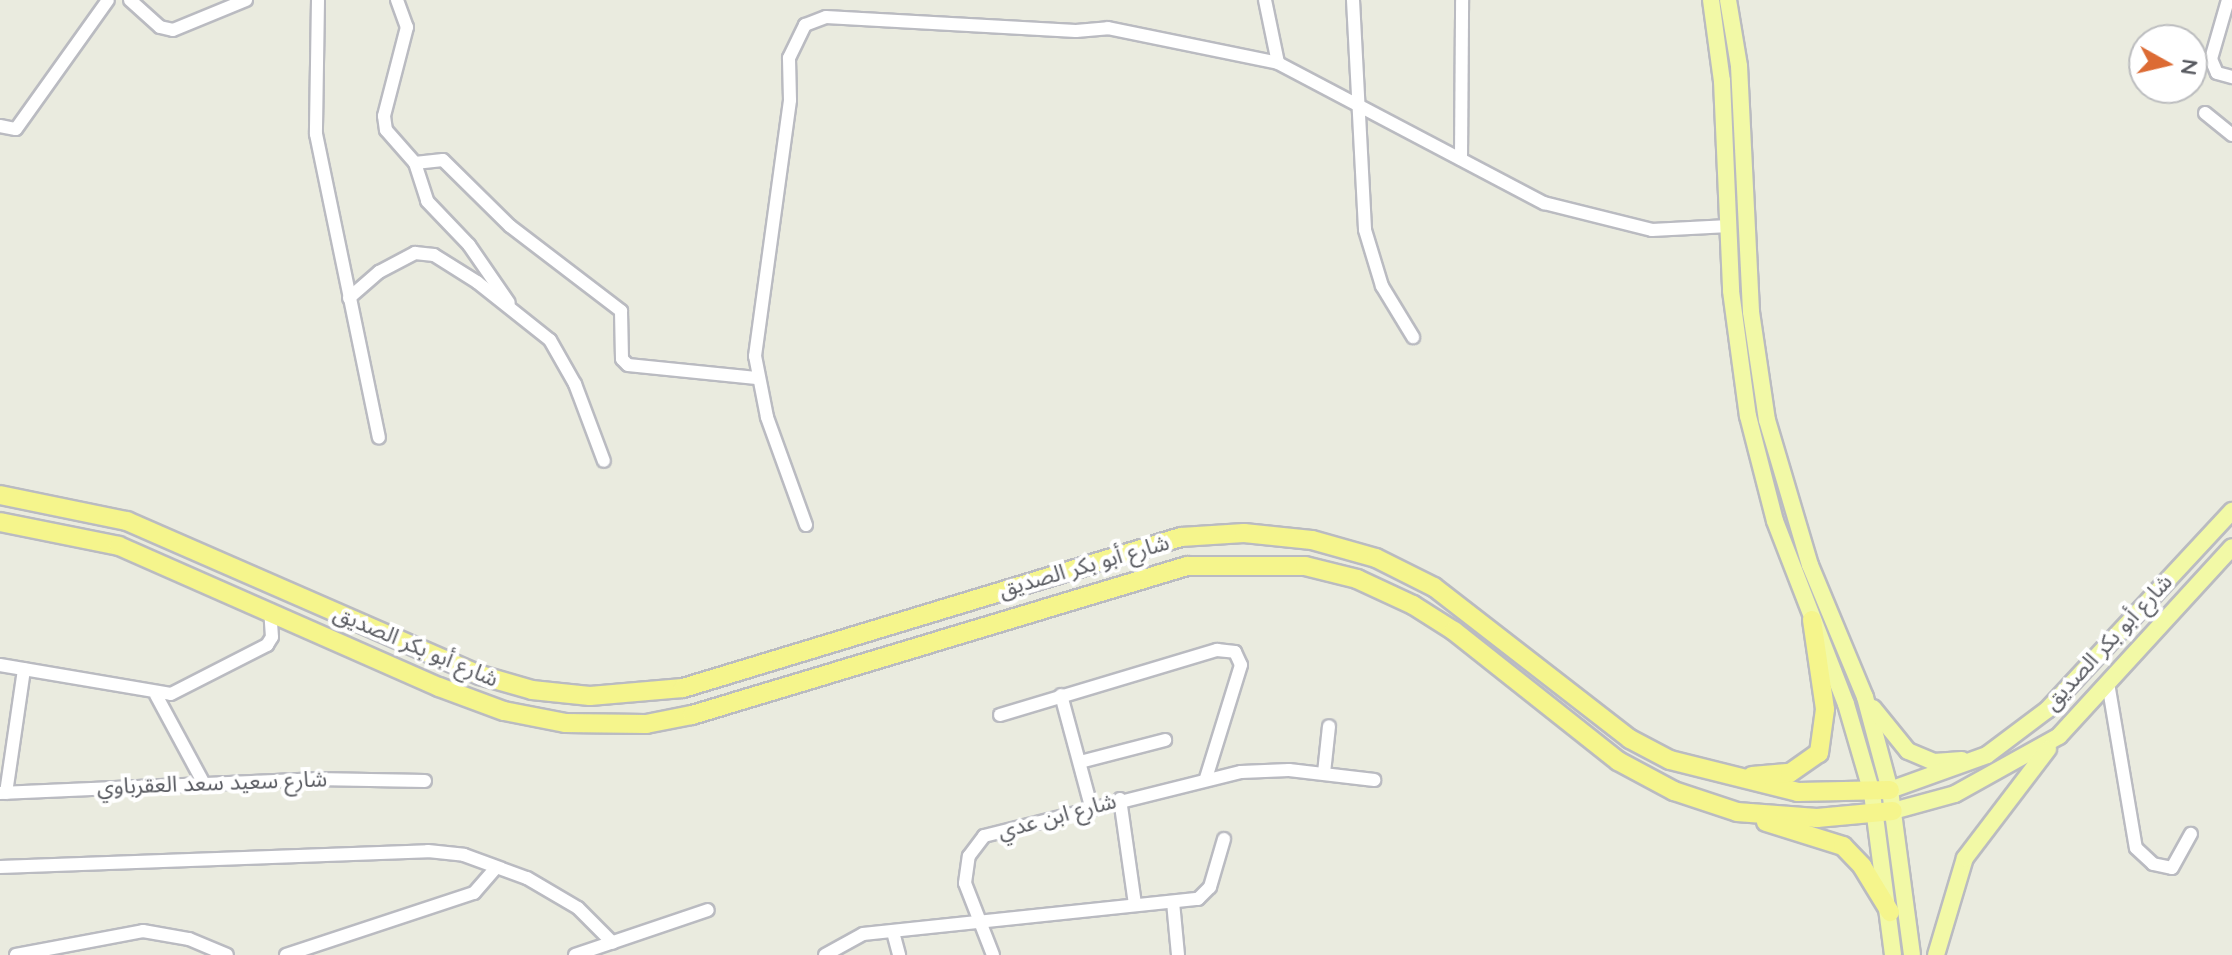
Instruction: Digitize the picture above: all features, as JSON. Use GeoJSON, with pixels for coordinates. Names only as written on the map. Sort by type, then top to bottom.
{"type":"FeatureCollection","features":[{"type":"Feature","properties":{"kind":"highway","name":"شارع أبو بكر الصديق"},"geometry":{"type":"LineString","coordinates":[[0,495],[127,521],[480,675],[532,690],[590,696],[683,688],[1170,540],[1244,533],[1312,540],[1376,558],[1424,581],[1630,739],[1670,760],[1722,777],[1798,792],[1881,792]]}},
{"type":"Feature","properties":{"kind":"highway","name":"شارع أبو بكر الصديق"},"geometry":{"type":"LineString","coordinates":[[0,522],[119,546],[504,711],[565,723],[646,724],[692,715],[1187,566],[1305,566],[1357,579],[1413,605],[1454,631],[1618,761],[1674,791],[1737,812],[1817,818],[1885,813]]}},
{"type":"Feature","properties":{"kind":"highway"},"geometry":{"type":"LineString","coordinates":[[1722,777],[1790,773],[1819,753],[1825,709],[1812,620]]}},
{"type":"Feature","properties":{"kind":"highway"},"geometry":{"type":"LineString","coordinates":[[1737,812],[1843,846],[1862,866],[1890,912]]}},
{"type":"Feature","properties":{"kind":"main road"},"geometry":{"type":"LineString","coordinates":[[1711,0],[1722,81],[1738,362],[1757,459],[1812,620],[1881,792]]}},
{"type":"Feature","properties":{"kind":"main road"},"geometry":{"type":"LineString","coordinates":[[1728,0],[1739,66],[1751,312],[1767,420],[1810,565],[1865,697],[1889,731],[1918,757],[1955,762],[1987,755]]}},
{"type":"Feature","properties":{"kind":"main road","name":"شارع أبو بكر الصديق"},"geometry":{"type":"LineString","coordinates":[[1881,792],[1987,755],[2058,700],[2232,511]]}},
{"type":"Feature","properties":{"kind":"main road","name":"شارع أبو بكر الصديق"},"geometry":{"type":"LineString","coordinates":[[1885,813],[1955,794],[2059,736],[2232,547]]}},
{"type":"Feature","properties":{"kind":"main road"},"geometry":{"type":"LineString","coordinates":[[1865,697],[1912,955]]}},
{"type":"Feature","properties":{"kind":"main road"},"geometry":{"type":"LineString","coordinates":[[1936,955],[1965,858],[2009,794],[2059,736]]}},
{"type":"Feature","properties":{"kind":"main road"},"geometry":{"type":"LineString","coordinates":[[1885,813],[1893,955]]}},
{"type":"Feature","properties":{"kind":"street"},"geometry":{"type":"LineString","coordinates":[[0,126],[16,129],[108,0]]}},
{"type":"Feature","properties":{"kind":"street"},"geometry":{"type":"LineString","coordinates":[[130,0],[160,27],[173,30],[246,0]]}},
{"type":"Feature","properties":{"kind":"street"},"geometry":{"type":"LineString","coordinates":[[318,0],[316,134],[379,438]]}},
{"type":"Feature","properties":{"kind":"street"},"geometry":{"type":"LineString","coordinates":[[397,0],[407,27],[384,123],[415,163],[427,201],[500,285],[509,305]]}},
{"type":"Feature","properties":{"kind":"street"},"geometry":{"type":"LineString","coordinates":[[1265,0],[1278,63]]}},
{"type":"Feature","properties":{"kind":"street"},"geometry":{"type":"LineString","coordinates":[[1353,0],[1356,104],[1368,244],[1389,299],[1413,337]]}},
{"type":"Feature","properties":{"kind":"street"},"geometry":{"type":"LineString","coordinates":[[1461,159],[1462,0]]}},
{"type":"Feature","properties":{"kind":"street"},"geometry":{"type":"LineString","coordinates":[[2228,0],[2211,59],[2217,73],[2232,77]]}},
{"type":"Feature","properties":{"kind":"street"},"geometry":{"type":"LineString","coordinates":[[806,525],[756,378],[768,236],[790,100],[789,58],[805,25],[826,17],[1076,31],[1108,28],[1278,63],[1544,203],[1586,216],[1652,230],[1729,226]]}},
{"type":"Feature","properties":{"kind":"street"},"geometry":{"type":"LineString","coordinates":[[2205,113],[2232,135]]}},
{"type":"Feature","properties":{"kind":"street"},"geometry":{"type":"LineString","coordinates":[[415,163],[443,160],[510,226],[621,311],[622,359],[628,365],[756,378]]}},
{"type":"Feature","properties":{"kind":"street"},"geometry":{"type":"LineString","coordinates":[[349,298],[393,263],[425,253],[509,305],[538,328],[563,359],[604,461]]}},
{"type":"Feature","properties":{"kind":"street"},"geometry":{"type":"LineString","coordinates":[[0,665],[156,695],[182,690],[267,645],[272,637],[270,610]]}},
{"type":"Feature","properties":{"kind":"street"},"geometry":{"type":"LineString","coordinates":[[1000,715],[1217,650],[1235,652],[1241,665],[1206,778]]}},
{"type":"Feature","properties":{"kind":"street"},"geometry":{"type":"LineString","coordinates":[[3,793],[24,669]]}},
{"type":"Feature","properties":{"kind":"street"},"geometry":{"type":"LineString","coordinates":[[2108,683],[2136,848],[2153,864],[2172,868],[2191,834]]}},
{"type":"Feature","properties":{"kind":"street"},"geometry":{"type":"LineString","coordinates":[[156,695],[203,782]]}},
{"type":"Feature","properties":{"kind":"street"},"geometry":{"type":"LineString","coordinates":[[1061,695],[1091,806]]}},
{"type":"Feature","properties":{"kind":"street"},"geometry":{"type":"LineString","coordinates":[[1324,773],[1329,726]]}},
{"type":"Feature","properties":{"kind":"street"},"geometry":{"type":"LineString","coordinates":[[1080,762],[1165,740]]}},
{"type":"Feature","properties":{"kind":"street","name":"شارع ابن عدي"},"geometry":{"type":"LineString","coordinates":[[993,955],[976,919],[965,883],[974,846],[999,830],[1206,778],[1255,770],[1324,773],[1374,780]]}},
{"type":"Feature","properties":{"kind":"street","name":"شارع سعيد سعد العقرباوي"},"geometry":{"type":"LineString","coordinates":[[3,793],[203,782],[425,781]]}},
{"type":"Feature","properties":{"kind":"street"},"geometry":{"type":"LineString","coordinates":[[1120,799],[1135,904]]}},
{"type":"Feature","properties":{"kind":"street"},"geometry":{"type":"LineString","coordinates":[[825,955],[851,938],[976,919],[1173,902],[1206,894],[1224,839]]}},
{"type":"Feature","properties":{"kind":"street"},"geometry":{"type":"LineString","coordinates":[[0,867],[428,851],[464,855],[527,878],[578,908],[613,943]]}},
{"type":"Feature","properties":{"kind":"street"},"geometry":{"type":"LineString","coordinates":[[286,955],[474,893],[496,868]]}},
{"type":"Feature","properties":{"kind":"street"},"geometry":{"type":"LineString","coordinates":[[1173,902],[1178,955]]}},
{"type":"Feature","properties":{"kind":"street"},"geometry":{"type":"LineString","coordinates":[[575,955],[708,910]]}},
{"type":"Feature","properties":{"kind":"street"},"geometry":{"type":"LineString","coordinates":[[984,936],[1004,916]]}},
{"type":"Feature","properties":{"kind":"street"},"geometry":{"type":"LineString","coordinates":[[16,955],[143,931],[189,939],[227,955]]}},
{"type":"Feature","properties":{"kind":"street"},"geometry":{"type":"LineString","coordinates":[[893,932],[899,955]]}}]}
